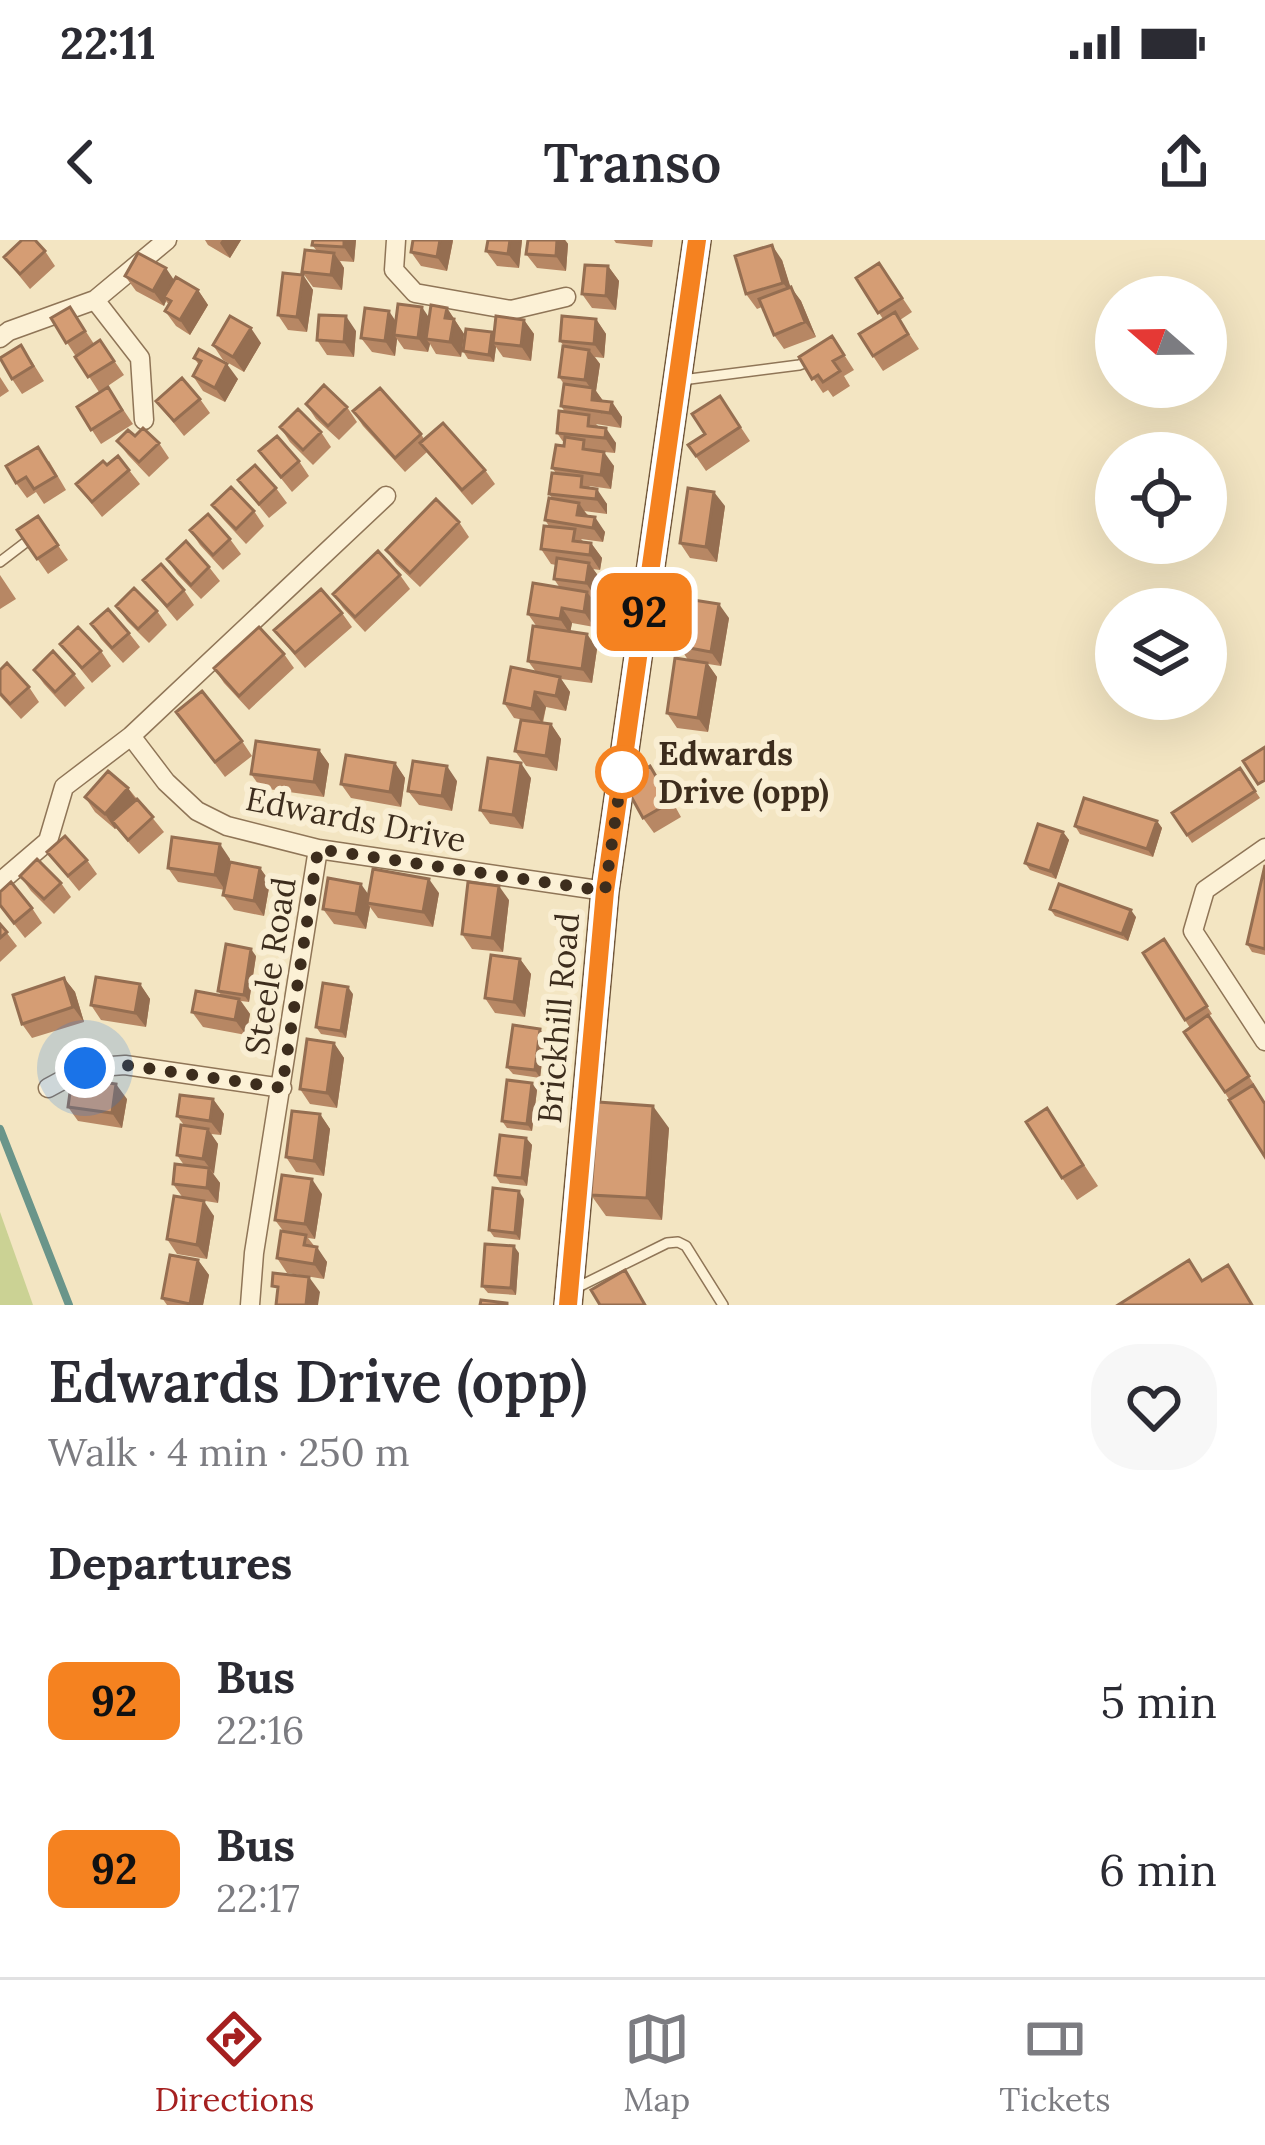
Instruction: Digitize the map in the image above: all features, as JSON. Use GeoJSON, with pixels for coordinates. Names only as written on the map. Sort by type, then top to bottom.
{"type":"FeatureCollection","features":[{"type":"Feature","properties":{"kind":"street"},"geometry":{"type":"LineString","coordinates":[[3,328],[95,300],[167,240]]}},
{"type":"Feature","properties":{"kind":"street"},"geometry":{"type":"LineString","coordinates":[[396,240],[394,270],[415,293],[511,310],[566,297]]}},
{"type":"Feature","properties":{"kind":"street","name":"Brickhill Road"},"geometry":{"type":"LineString","coordinates":[[569,1298],[605,891],[697,240]]}},
{"type":"Feature","properties":{"kind":"street"},"geometry":{"type":"LineString","coordinates":[[95,300],[140,358],[144,420]]}},
{"type":"Feature","properties":{"kind":"street"},"geometry":{"type":"LineString","coordinates":[[0,882],[48,841],[64,787],[131,736],[386,496]]}},
{"type":"Feature","properties":{"kind":"street","name":"Edwards Drive"},"geometry":{"type":"LineString","coordinates":[[131,736],[166,782],[196,811],[227,826],[318,849],[605,891]]}},
{"type":"Feature","properties":{"kind":"street"},"geometry":{"type":"LineString","coordinates":[[1265,848],[1204,890],[1193,931],[1265,1041]]}},
{"type":"Feature","properties":{"kind":"street","name":"Steele Road"},"geometry":{"type":"LineString","coordinates":[[250,1305],[254,1253],[318,849]]}},
{"type":"Feature","properties":{"kind":"street"},"geometry":{"type":"LineString","coordinates":[[48,1088],[85,1068],[125,1065],[282,1088]]}},
{"type":"Feature","properties":{"kind":"lane"},"geometry":{"type":"LineString","coordinates":[[677,381],[799,365],[827,355]]}},
{"type":"Feature","properties":{"kind":"lane"},"geometry":{"type":"LineString","coordinates":[[0,562],[37,533]]}},
{"type":"Feature","properties":{"kind":"lane"},"geometry":{"type":"LineString","coordinates":[[569,1298],[673,1241],[686,1246],[722,1305]]}},
{"type":"Feature","properties":{"kind":"green space"},"geometry":{"type":"Polygon","coordinates":[[[0,1212],[33,1305],[0,1305],[0,1212]]]}},
{"type":"Feature","properties":{"kind":"building"},"geometry":{"type":"Polygon","coordinates":[[[22,240],[35,240],[45,251],[20,274],[4,257],[22,240]]]}},
{"type":"Feature","properties":{"kind":"building"},"geometry":{"type":"Polygon","coordinates":[[[313,240],[344,240],[344,247],[312,245],[313,240]]]}},
{"type":"Feature","properties":{"kind":"building"},"geometry":{"type":"Polygon","coordinates":[[[413,240],[440,240],[437,257],[411,252],[413,240]]]}},
{"type":"Feature","properties":{"kind":"building"},"geometry":{"type":"Polygon","coordinates":[[[488,240],[510,240],[508,254],[486,251],[488,240]]]}},
{"type":"Feature","properties":{"kind":"building"},"geometry":{"type":"Polygon","coordinates":[[[528,240],[557,240],[556,256],[526,254],[528,240]]]}},
{"type":"Feature","properties":{"kind":"building"},"geometry":{"type":"Polygon","coordinates":[[[772,245],[783,283],[746,294],[735,256],[772,245]]]}},
{"type":"Feature","properties":{"kind":"building"},"geometry":{"type":"Polygon","coordinates":[[[305,250],[334,253],[331,275],[302,272],[305,250]]]}},
{"type":"Feature","properties":{"kind":"building"},"geometry":{"type":"Polygon","coordinates":[[[138,253],[166,268],[153,291],[125,276],[138,253]]]}},
{"type":"Feature","properties":{"kind":"building"},"geometry":{"type":"Polygon","coordinates":[[[879,263],[902,298],[878,313],[856,278],[879,263]]]}},
{"type":"Feature","properties":{"kind":"building"},"geometry":{"type":"Polygon","coordinates":[[[585,265],[608,266],[606,296],[582,294],[585,265]]]}},
{"type":"Feature","properties":{"kind":"building"},"geometry":{"type":"Polygon","coordinates":[[[283,273],[303,275],[297,317],[278,315],[283,273]]]}},
{"type":"Feature","properties":{"kind":"building"},"geometry":{"type":"Polygon","coordinates":[[[176,277],[198,290],[180,320],[165,311],[171,301],[164,297],[176,277]]]}},
{"type":"Feature","properties":{"kind":"building"},"geometry":{"type":"Polygon","coordinates":[[[791,287],[805,322],[774,335],[759,299],[791,287]]]}},
{"type":"Feature","properties":{"kind":"building"},"geometry":{"type":"Polygon","coordinates":[[[398,304],[422,307],[418,338],[394,335],[398,304]]]}},
{"type":"Feature","properties":{"kind":"building"},"geometry":{"type":"Polygon","coordinates":[[[431,305],[447,308],[445,318],[454,319],[450,342],[426,339],[431,305]]]}},
{"type":"Feature","properties":{"kind":"building"},"geometry":{"type":"Polygon","coordinates":[[[70,307],[85,331],[66,343],[51,318],[70,307]]]}},
{"type":"Feature","properties":{"kind":"building"},"geometry":{"type":"Polygon","coordinates":[[[365,308],[389,311],[385,341],[361,338],[365,308]]]}},
{"type":"Feature","properties":{"kind":"building"},"geometry":{"type":"Polygon","coordinates":[[[895,312],[908,334],[873,356],[859,334],[895,312]]]}},
{"type":"Feature","properties":{"kind":"building"},"geometry":{"type":"Polygon","coordinates":[[[319,315],[346,316],[344,342],[317,340],[319,315]]]}},
{"type":"Feature","properties":{"kind":"building"},"geometry":{"type":"Polygon","coordinates":[[[230,316],[251,328],[233,357],[213,345],[230,316]]]}},
{"type":"Feature","properties":{"kind":"building"},"geometry":{"type":"Polygon","coordinates":[[[496,316],[524,320],[521,346],[493,343],[496,316]]]}},
{"type":"Feature","properties":{"kind":"building"},"geometry":{"type":"Polygon","coordinates":[[[562,316],[596,319],[594,344],[560,341],[562,316]]]}},
{"type":"Feature","properties":{"kind":"building"},"geometry":{"type":"Polygon","coordinates":[[[466,329],[492,332],[489,355],[463,351],[466,329]]]}},
{"type":"Feature","properties":{"kind":"building"},"geometry":{"type":"Polygon","coordinates":[[[832,336],[844,355],[833,361],[840,371],[823,382],[818,375],[812,379],[799,357],[832,336]]]}},
{"type":"Feature","properties":{"kind":"building"},"geometry":{"type":"Polygon","coordinates":[[[100,340],[114,361],[88,377],[75,357],[100,340]]]}},
{"type":"Feature","properties":{"kind":"building"},"geometry":{"type":"Polygon","coordinates":[[[21,345],[33,366],[12,379],[0,358],[21,345]]]}},
{"type":"Feature","properties":{"kind":"building"},"geometry":{"type":"Polygon","coordinates":[[[563,346],[589,350],[585,380],[559,377],[563,346]]]}},
{"type":"Feature","properties":{"kind":"building"},"geometry":{"type":"Polygon","coordinates":[[[199,349],[227,364],[215,388],[193,376],[201,361],[194,358],[199,349]]]}},
{"type":"Feature","properties":{"kind":"building"},"geometry":{"type":"Polygon","coordinates":[[[182,378],[200,399],[174,421],[156,401],[182,378]]]}},
{"type":"Feature","properties":{"kind":"building"},"geometry":{"type":"Polygon","coordinates":[[[564,384],[593,388],[592,400],[612,402],[610,413],[561,406],[564,384]]]}},
{"type":"Feature","properties":{"kind":"building"},"geometry":{"type":"Polygon","coordinates":[[[324,385],[347,407],[328,426],[306,404],[324,385]]]}},
{"type":"Feature","properties":{"kind":"building"},"geometry":{"type":"Polygon","coordinates":[[[108,387],[122,410],[91,430],[77,407],[108,387]]]}},
{"type":"Feature","properties":{"kind":"building"},"geometry":{"type":"Polygon","coordinates":[[[380,388],[421,434],[395,458],[353,411],[380,388]]]}},
{"type":"Feature","properties":{"kind":"building"},"geometry":{"type":"Polygon","coordinates":[[[720,396],[740,427],[696,456],[688,445],[705,434],[692,414],[720,396]]]}},
{"type":"Feature","properties":{"kind":"building"},"geometry":{"type":"Polygon","coordinates":[[[298,409],[321,432],[303,450],[280,427],[298,409]]]}},
{"type":"Feature","properties":{"kind":"building"},"geometry":{"type":"Polygon","coordinates":[[[559,411],[589,415],[588,426],[606,428],[605,438],[557,433],[559,411]]]}},
{"type":"Feature","properties":{"kind":"building"},"geometry":{"type":"Polygon","coordinates":[[[443,423],[485,470],[462,490],[420,443],[443,423]]]}},
{"type":"Feature","properties":{"kind":"building"},"geometry":{"type":"Polygon","coordinates":[[[143,428],[159,443],[139,462],[117,441],[128,430],[135,436],[143,428]]]}},
{"type":"Feature","properties":{"kind":"building"},"geometry":{"type":"Polygon","coordinates":[[[277,436],[299,461],[281,477],[259,451],[277,436]]]}},
{"type":"Feature","properties":{"kind":"building"},"geometry":{"type":"Polygon","coordinates":[[[565,437],[584,440],[583,449],[604,452],[601,475],[552,468],[556,445],[564,446],[565,437]]]}},
{"type":"Feature","properties":{"kind":"building"},"geometry":{"type":"Polygon","coordinates":[[[38,447],[56,476],[34,489],[26,477],[16,483],[6,466],[38,447]]]}},
{"type":"Feature","properties":{"kind":"building"},"geometry":{"type":"Polygon","coordinates":[[[118,456],[129,470],[92,502],[76,484],[103,461],[107,465],[118,456]]]}},
{"type":"Feature","properties":{"kind":"building"},"geometry":{"type":"Polygon","coordinates":[[[255,465],[276,488],[259,504],[238,480],[255,465]]]}},
{"type":"Feature","properties":{"kind":"building"},"geometry":{"type":"Polygon","coordinates":[[[552,473],[582,476],[581,487],[597,489],[596,499],[549,494],[552,473]]]}},
{"type":"Feature","properties":{"kind":"building"},"geometry":{"type":"Polygon","coordinates":[[[231,487],[254,511],[236,529],[212,505],[231,487]]]}},
{"type":"Feature","properties":{"kind":"building"},"geometry":{"type":"Polygon","coordinates":[[[688,488],[714,492],[706,547],[680,543],[688,488]]]}},
{"type":"Feature","properties":{"kind":"building"},"geometry":{"type":"Polygon","coordinates":[[[549,498],[579,503],[577,515],[595,517],[593,528],[545,520],[549,498]]]}},
{"type":"Feature","properties":{"kind":"building"},"geometry":{"type":"Polygon","coordinates":[[[436,499],[459,522],[410,573],[386,550],[436,499]]]}},
{"type":"Feature","properties":{"kind":"building"},"geometry":{"type":"Polygon","coordinates":[[[208,514],[230,539],[213,555],[190,530],[208,514]]]}},
{"type":"Feature","properties":{"kind":"building"},"geometry":{"type":"Polygon","coordinates":[[[38,516],[58,545],[37,559],[17,530],[38,516]]]}},
{"type":"Feature","properties":{"kind":"building"},"geometry":{"type":"Polygon","coordinates":[[[544,526],[575,529],[573,541],[591,543],[590,555],[541,549],[544,526]]]}},
{"type":"Feature","properties":{"kind":"building"},"geometry":{"type":"Polygon","coordinates":[[[186,541],[209,567],[191,585],[167,559],[186,541]]]}},
{"type":"Feature","properties":{"kind":"building"},"geometry":{"type":"Polygon","coordinates":[[[378,551],[400,575],[355,617],[333,594],[378,551]]]}},
{"type":"Feature","properties":{"kind":"building"},"geometry":{"type":"Polygon","coordinates":[[[557,558],[589,563],[586,583],[554,579],[557,558]]]}},
{"type":"Feature","properties":{"kind":"building"},"geometry":{"type":"Polygon","coordinates":[[[161,564],[184,590],[167,606],[143,580],[161,564]]]}},
{"type":"Feature","properties":{"kind":"building"},"geometry":{"type":"Polygon","coordinates":[[[533,583],[587,592],[584,612],[562,608],[560,619],[528,614],[533,583]]]}},
{"type":"Feature","properties":{"kind":"building"},"geometry":{"type":"Polygon","coordinates":[[[134,588],[157,611],[138,629],[116,606],[134,588]]]}},
{"type":"Feature","properties":{"kind":"building"},"geometry":{"type":"Polygon","coordinates":[[[321,589],[342,613],[295,653],[274,630],[321,589]]]}},
{"type":"Feature","properties":{"kind":"building"},"geometry":{"type":"Polygon","coordinates":[[[687,599],[719,604],[711,652],[679,646],[687,599]]]}},
{"type":"Feature","properties":{"kind":"building"},"geometry":{"type":"Polygon","coordinates":[[[108,609],[129,633],[112,648],[91,624],[108,609]]]}},
{"type":"Feature","properties":{"kind":"building"},"geometry":{"type":"Polygon","coordinates":[[[533,626],[587,634],[582,669],[528,661],[533,626]]]}},
{"type":"Feature","properties":{"kind":"building"},"geometry":{"type":"Polygon","coordinates":[[[78,627],[101,651],[82,668],[60,644],[78,627]]]}},
{"type":"Feature","properties":{"kind":"building"},"geometry":{"type":"Polygon","coordinates":[[[259,627],[284,654],[239,696],[214,668],[259,627]]]}},
{"type":"Feature","properties":{"kind":"building"},"geometry":{"type":"Polygon","coordinates":[[[53,651],[74,674],[55,692],[34,670],[53,651]]]}},
{"type":"Feature","properties":{"kind":"building"},"geometry":{"type":"Polygon","coordinates":[[[675,658],[707,663],[698,718],[667,713],[675,658]]]}},
{"type":"Feature","properties":{"kind":"building"},"geometry":{"type":"Polygon","coordinates":[[[7,663],[29,687],[10,704],[0,693],[0,670],[7,663]]]}},
{"type":"Feature","properties":{"kind":"building"},"geometry":{"type":"Polygon","coordinates":[[[511,667],[560,677],[556,696],[535,692],[532,709],[504,703],[511,667]]]}},
{"type":"Feature","properties":{"kind":"building"},"geometry":{"type":"Polygon","coordinates":[[[202,691],[242,741],[215,762],[176,712],[202,691]]]}},
{"type":"Feature","properties":{"kind":"building"},"geometry":{"type":"Polygon","coordinates":[[[521,720],[551,724],[546,756],[515,751],[521,720]]]}},
{"type":"Feature","properties":{"kind":"building"},"geometry":{"type":"Polygon","coordinates":[[[256,741],[319,750],[314,782],[251,774],[256,741]]]}},
{"type":"Feature","properties":{"kind":"building"},"geometry":{"type":"Polygon","coordinates":[[[1265,747],[1265,780],[1258,784],[1243,761],[1265,747]]]}},
{"type":"Feature","properties":{"kind":"building"},"geometry":{"type":"Polygon","coordinates":[[[346,755],[395,763],[390,792],[341,784],[346,755]]]}},
{"type":"Feature","properties":{"kind":"building"},"geometry":{"type":"Polygon","coordinates":[[[488,758],[521,763],[513,815],[480,810],[488,758]]]}},
{"type":"Feature","properties":{"kind":"building"},"geometry":{"type":"Polygon","coordinates":[[[413,761],[447,766],[442,796],[408,791],[413,761]]]}},
{"type":"Feature","properties":{"kind":"building"},"geometry":{"type":"Polygon","coordinates":[[[650,766],[671,802],[643,818],[627,789],[637,783],[633,776],[650,766]]]}},
{"type":"Feature","properties":{"kind":"building"},"geometry":{"type":"Polygon","coordinates":[[[1240,768],[1255,791],[1187,835],[1172,813],[1240,768]]]}},
{"type":"Feature","properties":{"kind":"building"},"geometry":{"type":"Polygon","coordinates":[[[108,771],[128,788],[105,814],[85,797],[108,771]]]}},
{"type":"Feature","properties":{"kind":"building"},"geometry":{"type":"Polygon","coordinates":[[[1084,798],[1157,821],[1147,849],[1075,826],[1084,798]]]}},
{"type":"Feature","properties":{"kind":"building"},"geometry":{"type":"Polygon","coordinates":[[[137,799],[153,817],[128,840],[112,821],[137,799]]]}},
{"type":"Feature","properties":{"kind":"building"},"geometry":{"type":"Polygon","coordinates":[[[1038,824],[1063,832],[1050,871],[1025,863],[1038,824]]]}},
{"type":"Feature","properties":{"kind":"building"},"geometry":{"type":"Polygon","coordinates":[[[65,836],[87,860],[68,876],[47,852],[65,836]]]}},
{"type":"Feature","properties":{"kind":"building"},"geometry":{"type":"Polygon","coordinates":[[[172,837],[220,844],[215,875],[168,868],[172,837]]]}},
{"type":"Feature","properties":{"kind":"building"},"geometry":{"type":"Polygon","coordinates":[[[37,859],[61,883],[44,899],[20,876],[37,859]]]}},
{"type":"Feature","properties":{"kind":"building"},"geometry":{"type":"Polygon","coordinates":[[[230,862],[260,868],[254,901],[223,895],[230,862]]]}},
{"type":"Feature","properties":{"kind":"building"},"geometry":{"type":"Polygon","coordinates":[[[1265,865],[1265,949],[1247,944],[1265,865]]]}},
{"type":"Feature","properties":{"kind":"building"},"geometry":{"type":"Polygon","coordinates":[[[373,869],[429,879],[423,912],[367,903],[373,869]]]}},
{"type":"Feature","properties":{"kind":"building"},"geometry":{"type":"Polygon","coordinates":[[[328,878],[361,884],[356,914],[323,909],[328,878]]]}},
{"type":"Feature","properties":{"kind":"building"},"geometry":{"type":"Polygon","coordinates":[[[11,882],[32,908],[14,923],[0,905],[0,892],[11,882]]]}},
{"type":"Feature","properties":{"kind":"building"},"geometry":{"type":"Polygon","coordinates":[[[468,882],[499,886],[492,938],[462,934],[468,882]]]}},
{"type":"Feature","properties":{"kind":"building"},"geometry":{"type":"Polygon","coordinates":[[[1059,884],[1131,910],[1122,934],[1050,909],[1059,884]]]}},
{"type":"Feature","properties":{"kind":"building"},"geometry":{"type":"Polygon","coordinates":[[[1164,939],[1207,1006],[1185,1020],[1143,953],[1164,939]]]}},
{"type":"Feature","properties":{"kind":"building"},"geometry":{"type":"Polygon","coordinates":[[[226,944],[251,949],[244,995],[218,991],[226,944]]]}},
{"type":"Feature","properties":{"kind":"building"},"geometry":{"type":"Polygon","coordinates":[[[491,955],[520,959],[514,1002],[485,998],[491,955]]]}},
{"type":"Feature","properties":{"kind":"building"},"geometry":{"type":"Polygon","coordinates":[[[96,977],[140,984],[135,1013],[91,1005],[96,977]]]}},
{"type":"Feature","properties":{"kind":"building"},"geometry":{"type":"Polygon","coordinates":[[[64,978],[73,1007],[22,1024],[13,995],[64,978]]]}},
{"type":"Feature","properties":{"kind":"building"},"geometry":{"type":"Polygon","coordinates":[[[323,983],[348,987],[341,1031],[316,1027],[323,983]]]}},
{"type":"Feature","properties":{"kind":"building"},"geometry":{"type":"Polygon","coordinates":[[[196,991],[239,999],[235,1020],[192,1012],[196,991]]]}},
{"type":"Feature","properties":{"kind":"building"},"geometry":{"type":"Polygon","coordinates":[[[1208,1015],[1249,1076],[1225,1092],[1184,1032],[1208,1015]]]}},
{"type":"Feature","properties":{"kind":"building"},"geometry":{"type":"Polygon","coordinates":[[[513,1025],[540,1029],[535,1070],[507,1067],[513,1025]]]}},
{"type":"Feature","properties":{"kind":"building"},"geometry":{"type":"Polygon","coordinates":[[[307,1039],[334,1043],[327,1093],[300,1089],[307,1039]]]}},
{"type":"Feature","properties":{"kind":"building"},"geometry":{"type":"Polygon","coordinates":[[[72,1078],[116,1084],[112,1113],[68,1107],[72,1078]]]}},
{"type":"Feature","properties":{"kind":"building"},"geometry":{"type":"Polygon","coordinates":[[[507,1080],[532,1083],[527,1124],[502,1121],[507,1080]]]}},
{"type":"Feature","properties":{"kind":"building"},"geometry":{"type":"Polygon","coordinates":[[[1253,1085],[1265,1104],[1265,1157],[1229,1100],[1253,1085]]]}},
{"type":"Feature","properties":{"kind":"building"},"geometry":{"type":"Polygon","coordinates":[[[180,1095],[213,1099],[210,1121],[177,1116],[180,1095]]]}},
{"type":"Feature","properties":{"kind":"building"},"geometry":{"type":"Polygon","coordinates":[[[598,1102],[653,1106],[647,1198],[591,1195],[598,1102]]]}},
{"type":"Feature","properties":{"kind":"building"},"geometry":{"type":"Polygon","coordinates":[[[1047,1108],[1083,1165],[1062,1178],[1026,1122],[1047,1108]]]}},
{"type":"Feature","properties":{"kind":"building"},"geometry":{"type":"Polygon","coordinates":[[[292,1111],[320,1114],[314,1161],[286,1157],[292,1111]]]}},
{"type":"Feature","properties":{"kind":"building"},"geometry":{"type":"Polygon","coordinates":[[[181,1125],[208,1129],[203,1159],[177,1155],[181,1125]]]}},
{"type":"Feature","properties":{"kind":"building"},"geometry":{"type":"Polygon","coordinates":[[[500,1135],[526,1138],[522,1178],[495,1175],[500,1135]]]}},
{"type":"Feature","properties":{"kind":"building"},"geometry":{"type":"Polygon","coordinates":[[[175,1164],[209,1168],[207,1188],[173,1184],[175,1164]]]}},
{"type":"Feature","properties":{"kind":"building"},"geometry":{"type":"Polygon","coordinates":[[[282,1175],[312,1179],[305,1224],[275,1220],[282,1175]]]}},
{"type":"Feature","properties":{"kind":"building"},"geometry":{"type":"Polygon","coordinates":[[[493,1188],[519,1191],[515,1233],[489,1230],[493,1188]]]}},
{"type":"Feature","properties":{"kind":"building"},"geometry":{"type":"Polygon","coordinates":[[[174,1196],[204,1201],[197,1245],[167,1239],[174,1196]]]}},
{"type":"Feature","properties":{"kind":"building"},"geometry":{"type":"Polygon","coordinates":[[[281,1231],[306,1235],[304,1245],[317,1247],[314,1264],[277,1258],[281,1231]]]}},
{"type":"Feature","properties":{"kind":"building"},"geometry":{"type":"Polygon","coordinates":[[[485,1244],[514,1246],[511,1288],[482,1286],[485,1244]]]}},
{"type":"Feature","properties":{"kind":"building"},"geometry":{"type":"Polygon","coordinates":[[[170,1255],[198,1260],[190,1304],[162,1298],[170,1255]]]}},
{"type":"Feature","properties":{"kind":"building"},"geometry":{"type":"Polygon","coordinates":[[[1189,1260],[1202,1281],[1228,1265],[1252,1305],[1118,1305],[1189,1260]]]}},
{"type":"Feature","properties":{"kind":"building"},"geometry":{"type":"Polygon","coordinates":[[[625,1270],[645,1305],[600,1305],[591,1290],[625,1270]]]}},
{"type":"Feature","properties":{"kind":"building"},"geometry":{"type":"Polygon","coordinates":[[[273,1273],[309,1277],[306,1305],[276,1305],[278,1287],[272,1286],[273,1273]]]}},
{"type":"Feature","properties":{"kind":"building"},"geometry":{"type":"Polygon","coordinates":[[[481,1300],[507,1303],[507,1305],[480,1305],[481,1300]]]}},
{"type":"Feature","properties":{"kind":"waterway"},"geometry":{"type":"LineString","coordinates":[[0,1129],[69,1305]]}},
{"type":"Feature","properties":{"kind":"bus line","name":"92"},"geometry":{"type":"LineString","coordinates":[[568,1305],[605,891],[697,240]]}},
{"type":"Feature","properties":{"kind":"place","name":"Edwards Drive (opp)"},"geometry":{"type":"Point","coordinates":[622,772]}},
{"type":"Feature","properties":{"kind":"route"},"geometry":{"type":"LineString","coordinates":[[85,1068],[125,1065],[282,1088],[318,849],[605,891],[625,752],[622,772]]}}]}
